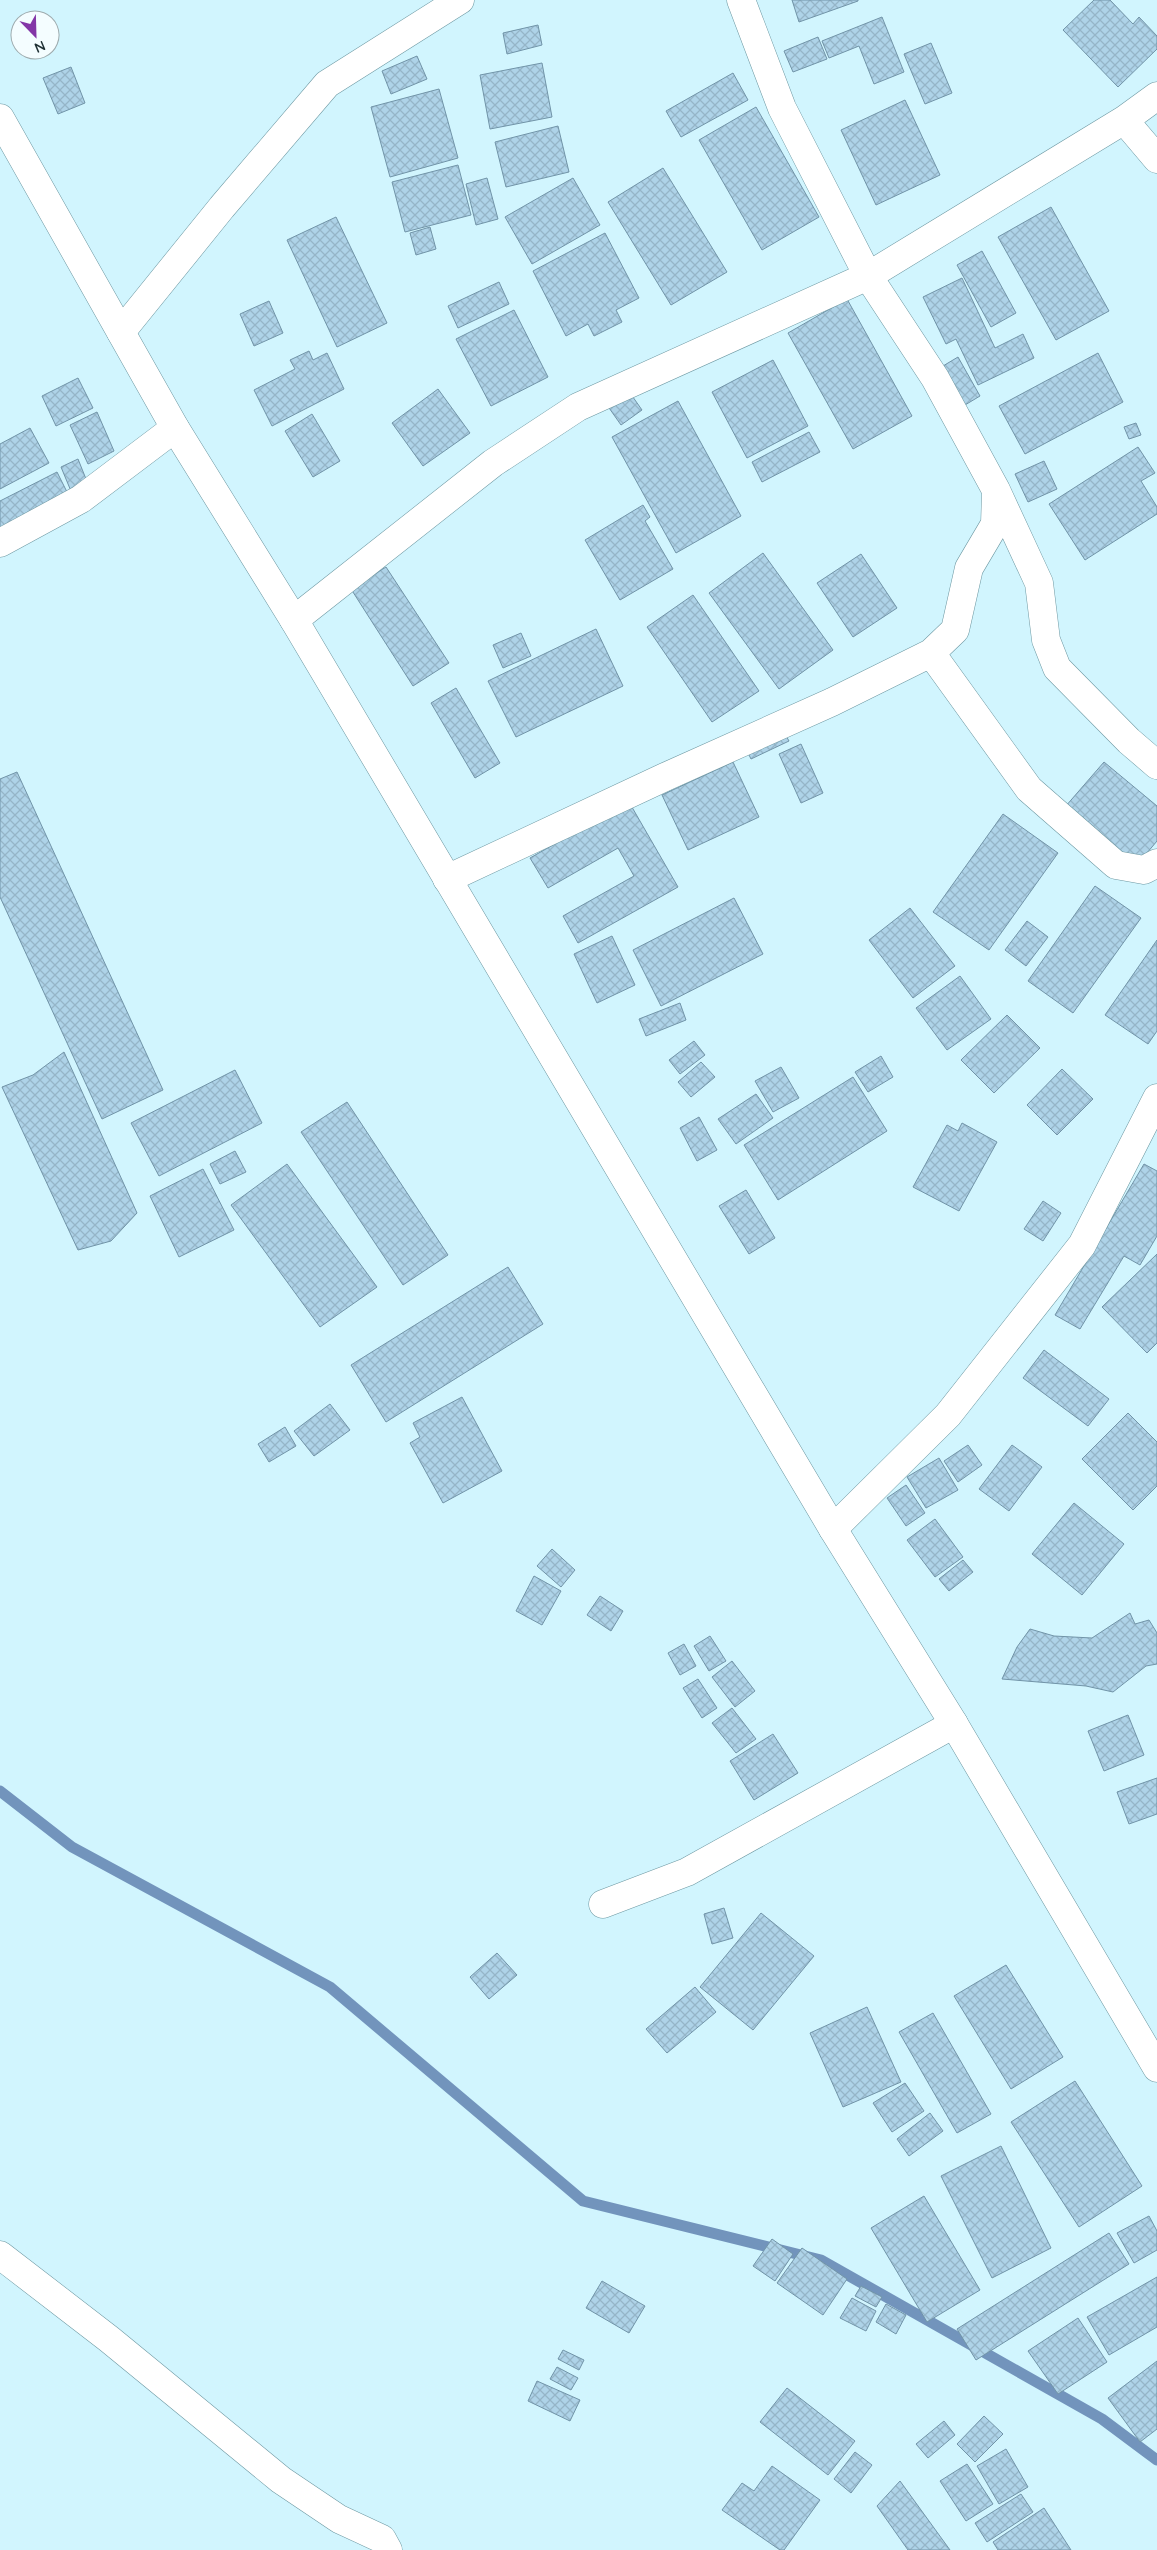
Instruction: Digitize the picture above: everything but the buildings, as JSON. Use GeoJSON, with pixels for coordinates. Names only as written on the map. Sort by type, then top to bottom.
{"type":"FeatureCollection","features":[{"type":"Feature","properties":{"kind":"street"},"geometry":{"type":"LineString","coordinates":[[121,332],[222,207],[327,84],[460,0]]}},
{"type":"Feature","properties":{"kind":"street"},"geometry":{"type":"LineString","coordinates":[[741,0],[782,108],[868,276],[935,378],[996,490],[1039,583],[1046,640],[1057,668],[1129,741],[1157,764]]}},
{"type":"Feature","properties":{"kind":"street"},"geometry":{"type":"LineString","coordinates":[[294,620],[493,463],[578,406],[868,276],[1124,120],[1157,96]]}},
{"type":"Feature","properties":{"kind":"street"},"geometry":{"type":"LineString","coordinates":[[0,118],[175,428],[294,620],[833,1529],[954,1724],[1157,2068]]}},
{"type":"Feature","properties":{"kind":"street"},"geometry":{"type":"LineString","coordinates":[[1124,120],[1157,159]]}},
{"type":"Feature","properties":{"kind":"street"},"geometry":{"type":"LineString","coordinates":[[0,542],[81,499],[175,428]]}},
{"type":"Feature","properties":{"kind":"street"},"geometry":{"type":"LineString","coordinates":[[447,879],[665,777],[832,702],[931,653],[955,630],[970,568],[995,524],[996,490]]}},
{"type":"Feature","properties":{"kind":"street"},"geometry":{"type":"LineString","coordinates":[[931,653],[1029,789],[1116,865],[1144,870],[1157,863]]}},
{"type":"Feature","properties":{"kind":"street"},"geometry":{"type":"LineString","coordinates":[[833,1529],[948,1415],[1082,1245],[1155,1104]]}},
{"type":"Feature","properties":{"kind":"street"},"geometry":{"type":"LineString","coordinates":[[603,1904],[687,1872],[954,1724]]}},
{"type":"Feature","properties":{"kind":"street"},"geometry":{"type":"LineString","coordinates":[[0,2255],[109,2339],[281,2480],[339,2519],[382,2539],[388,2550]]}},
{"type":"Feature","properties":{"kind":"waterway"},"geometry":{"type":"LineString","coordinates":[[0,1791],[72,1847],[330,1987],[583,2201],[821,2260],[1102,2419],[1157,2460]]}}]}
